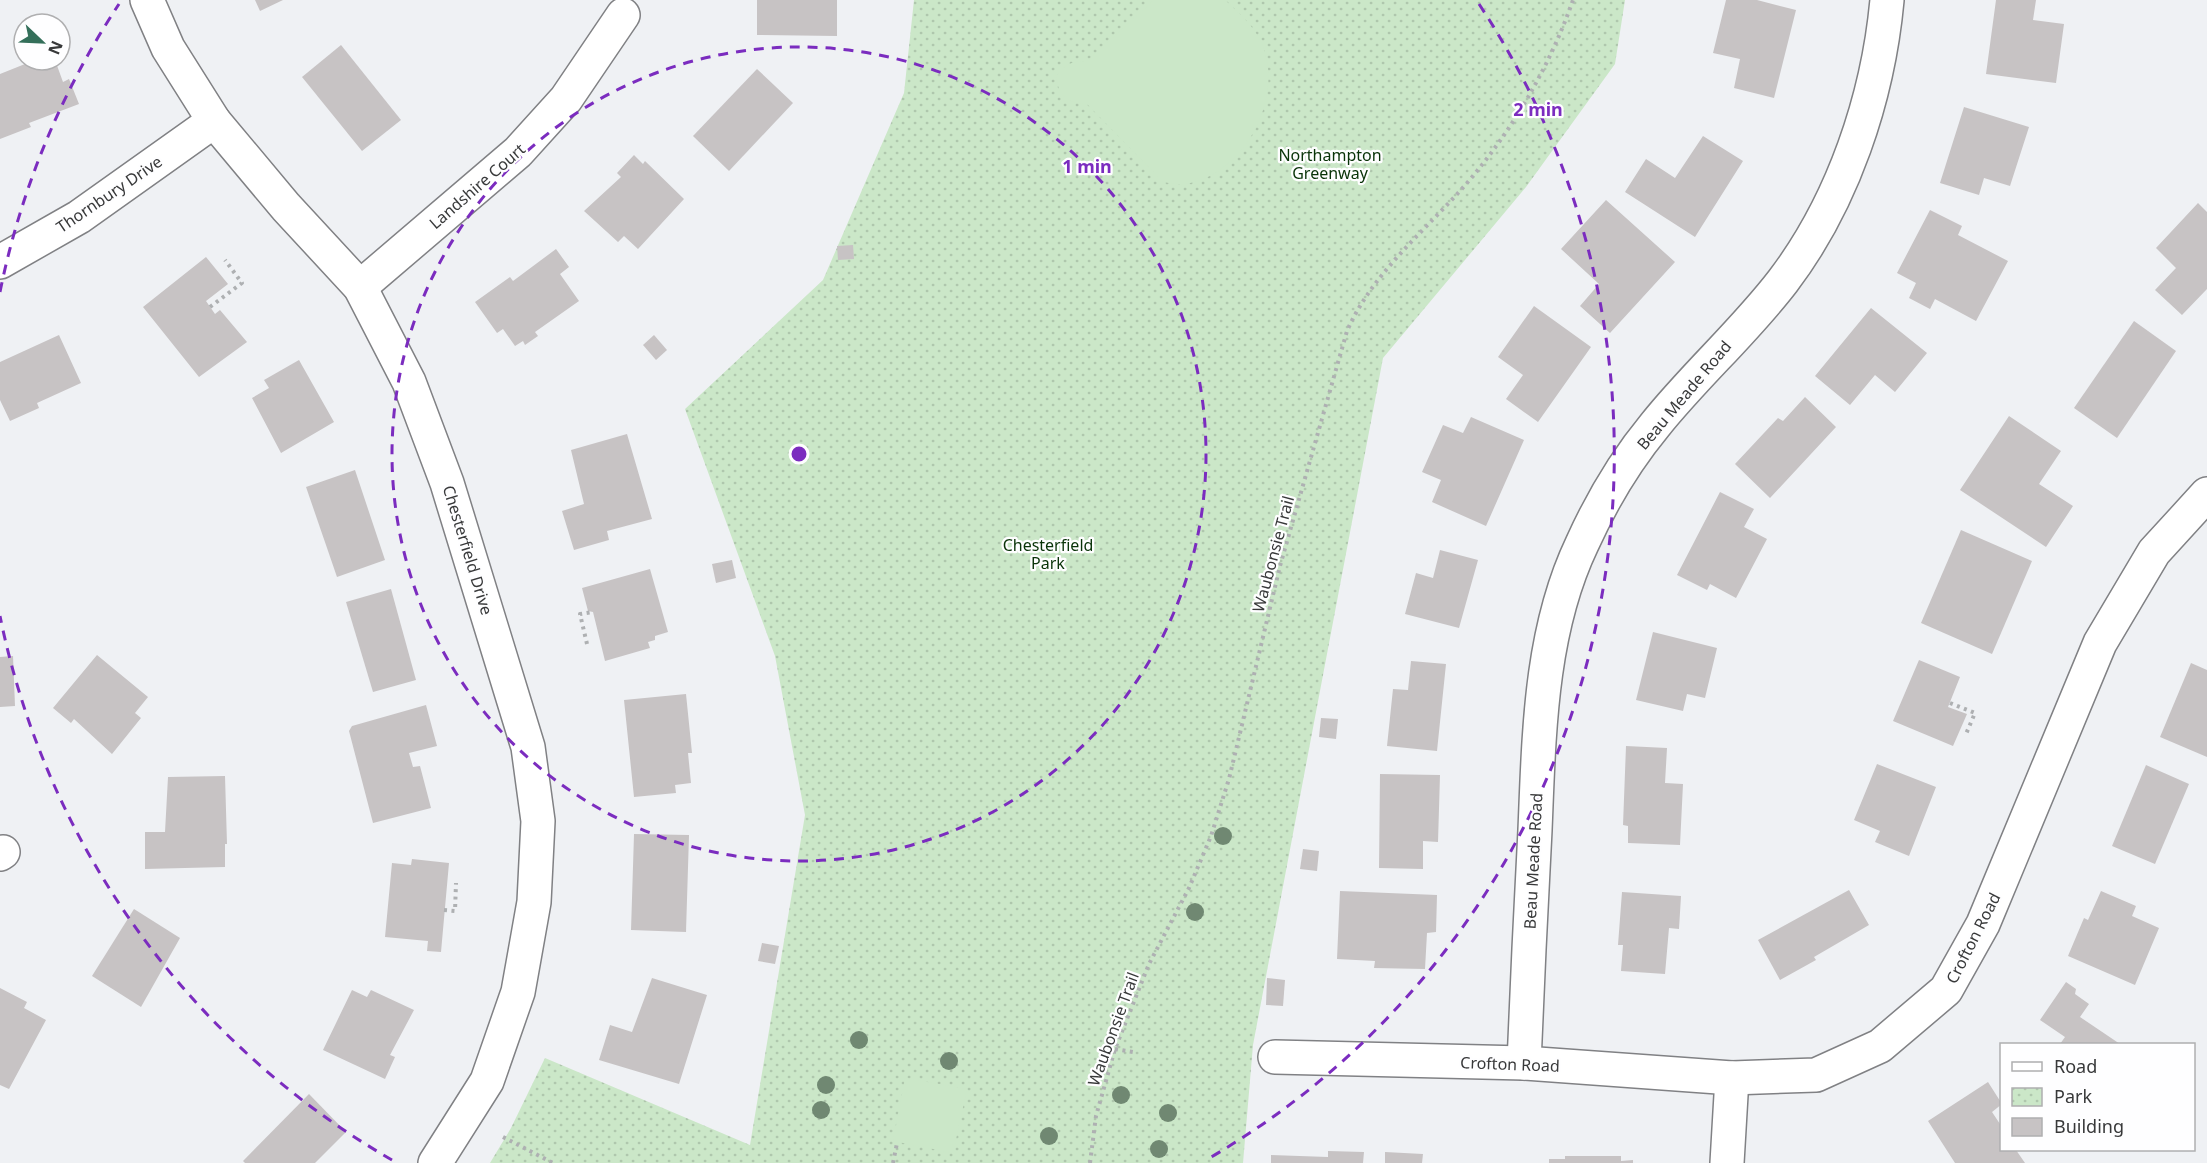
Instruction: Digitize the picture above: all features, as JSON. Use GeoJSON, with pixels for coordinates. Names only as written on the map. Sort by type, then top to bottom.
{"type":"FeatureCollection","features":[{"type":"Feature","properties":{"kind":"street","name":"Chesterfield Drive"},"geometry":{"type":"LineString","coordinates":[[147,0],[168,48],[214,121],[286,207],[360,286],[409,382],[447,483],[528,747],[538,821],[534,902],[518,992],[488,1081],[435,1163]]}},
{"type":"Feature","properties":{"kind":"street","name":"Beau Meade Road"},"geometry":{"type":"LineString","coordinates":[[1524,1063],[1537,777],[1548,651],[1561,599],[1581,546],[1613,485],[1654,426],[1782,282],[1806,247],[1837,188],[1862,126],[1883,48],[1887,0]]}},
{"type":"Feature","properties":{"kind":"street","name":"Landshire Court"},"geometry":{"type":"LineString","coordinates":[[360,286],[518,152],[566,99],[623,15]]}},
{"type":"Feature","properties":{"kind":"street","name":"Thornbury Drive"},"geometry":{"type":"LineString","coordinates":[[0,262],[80,217],[214,121]]}},
{"type":"Feature","properties":{"kind":"street","name":"Crofton Road"},"geometry":{"type":"LineString","coordinates":[[1275,1057],[1524,1063],[1732,1078],[1816,1075],[1880,1046],[1946,990],[1983,924],[2100,643],[2154,552],[2207,494]]}},
{"type":"Feature","properties":{"kind":"street"},"geometry":{"type":"LineString","coordinates":[[1727,1163],[1732,1078]]}},
{"type":"Feature","properties":{"kind":"path","name":"Waubonsie Trail"},"geometry":{"type":"LineString","coordinates":[[1090,1163],[1096,1116],[1115,1049],[1131,1005],[1189,888],[1211,836],[1241,730],[1280,566],[1341,352],[1358,306],[1371,287],[1461,190],[1505,134],[1538,76],[1573,0]]}},
{"type":"Feature","properties":{"kind":"path"},"geometry":{"type":"LineString","coordinates":[[210,307],[242,283],[225,260]]}},
{"type":"Feature","properties":{"kind":"path"},"geometry":{"type":"LineString","coordinates":[[587,644],[580,614],[593,612]]}},
{"type":"Feature","properties":{"kind":"path"},"geometry":{"type":"LineString","coordinates":[[1950,703],[1975,713],[1966,734]]}},
{"type":"Feature","properties":{"kind":"path"},"geometry":{"type":"LineString","coordinates":[[444,910],[454,911],[456,883]]}},
{"type":"Feature","properties":{"kind":"path"},"geometry":{"type":"LineString","coordinates":[[1115,1049],[1133,1052]]}},
{"type":"Feature","properties":{"kind":"path"},"geometry":{"type":"LineString","coordinates":[[503,1137],[553,1163]]}},
{"type":"Feature","properties":{"kind":"path"},"geometry":{"type":"LineString","coordinates":[[893,1163],[897,1143]]}},
{"type":"Feature","properties":{"kind":"green space","name":"Chesterfield Park"},"geometry":{"type":"Polygon","coordinates":[[[914,0],[1625,0],[1615,64],[1526,187],[1383,358],[1253,1045],[1243,1163],[490,1163],[511,1128],[545,1058],[750,1145],[805,815],[775,656],[685,409],[823,280],[904,93],[914,0]]]}},
{"type":"Feature","properties":{"kind":"green space"},"geometry":{"type":"Polygon","coordinates":[[[1154,0],[1225,0],[1254,30],[1261,42],[1267,63],[1268,85],[1264,108],[1255,130],[1242,149],[1226,165],[1207,177],[1186,184],[1163,182],[1087,104],[1069,100],[1057,83],[1056,76],[1066,66],[1087,61],[1154,0]]]}},
{"type":"Feature","properties":{"kind":"green space"},"geometry":{"type":"Polygon","coordinates":[[[905,1078],[967,1089],[953,1153],[893,1141],[905,1078]]]}},
{"type":"Feature","properties":{"kind":"building"},"geometry":{"type":"Polygon","coordinates":[[[255,0],[283,0],[260,11],[255,0]]]}},
{"type":"Feature","properties":{"kind":"building"},"geometry":{"type":"Polygon","coordinates":[[[757,0],[837,0],[837,36],[757,35],[757,0]]]}},
{"type":"Feature","properties":{"kind":"building"},"geometry":{"type":"Polygon","coordinates":[[[1726,0],[1757,0],[1796,10],[1774,98],[1734,88],[1740,59],[1713,53],[1726,0]]]}},
{"type":"Feature","properties":{"kind":"building"},"geometry":{"type":"Polygon","coordinates":[[[1996,0],[2036,0],[2033,20],[2064,24],[2056,83],[1986,74],[1996,0]]]}},
{"type":"Feature","properties":{"kind":"building"},"geometry":{"type":"Polygon","coordinates":[[[341,45],[401,120],[362,151],[302,77],[341,45]]]}},
{"type":"Feature","properties":{"kind":"building"},"geometry":{"type":"Polygon","coordinates":[[[12,69],[12,72],[59,72],[63,82],[69,79],[79,104],[29,123],[31,127],[0,139],[0,74],[12,69]]]}},
{"type":"Feature","properties":{"kind":"building"},"geometry":{"type":"Polygon","coordinates":[[[757,69],[793,103],[729,171],[693,136],[757,69]]]}},
{"type":"Feature","properties":{"kind":"building"},"geometry":{"type":"Polygon","coordinates":[[[1964,107],[2029,127],[2010,186],[1984,178],[1979,195],[1940,183],[1964,107]]]}},
{"type":"Feature","properties":{"kind":"building"},"geometry":{"type":"Polygon","coordinates":[[[1703,136],[1743,161],[1695,237],[1625,192],[1646,159],[1675,178],[1703,136]]]}},
{"type":"Feature","properties":{"kind":"building"},"geometry":{"type":"Polygon","coordinates":[[[634,155],[643,164],[645,161],[684,199],[638,249],[624,236],[618,242],[584,211],[621,177],[617,173],[634,155]]]}},
{"type":"Feature","properties":{"kind":"building"},"geometry":{"type":"Polygon","coordinates":[[[1606,200],[1675,262],[1610,333],[1580,306],[1599,284],[1561,249],[1606,200]]]}},
{"type":"Feature","properties":{"kind":"building"},"geometry":{"type":"Polygon","coordinates":[[[2198,203],[2207,212],[2207,289],[2182,315],[2155,290],[2176,268],[2156,248],[2198,203]]]}},
{"type":"Feature","properties":{"kind":"building"},"geometry":{"type":"Polygon","coordinates":[[[1930,210],[1962,226],[1958,235],[2008,261],[1976,321],[1935,299],[1930,309],[1909,298],[1916,283],[1897,273],[1930,210]]]}},
{"type":"Feature","properties":{"kind":"building"},"geometry":{"type":"Polygon","coordinates":[[[853,245],[854,259],[838,260],[837,246],[853,245]]]}},
{"type":"Feature","properties":{"kind":"building"},"geometry":{"type":"Polygon","coordinates":[[[556,249],[569,267],[560,274],[579,301],[535,332],[538,336],[525,345],[523,341],[515,346],[503,329],[497,333],[475,302],[510,277],[513,281],[556,249]]]}},
{"type":"Feature","properties":{"kind":"building"},"geometry":{"type":"Polygon","coordinates":[[[206,257],[228,284],[206,301],[215,314],[220,310],[247,342],[199,377],[143,307],[206,257]]]}},
{"type":"Feature","properties":{"kind":"building"},"geometry":{"type":"Polygon","coordinates":[[[1534,306],[1591,347],[1538,422],[1506,399],[1523,375],[1498,357],[1534,306]]]}},
{"type":"Feature","properties":{"kind":"building"},"geometry":{"type":"Polygon","coordinates":[[[1871,308],[1927,353],[1895,392],[1875,375],[1850,405],[1815,376],[1871,308]]]}},
{"type":"Feature","properties":{"kind":"building"},"geometry":{"type":"Polygon","coordinates":[[[2134,321],[2176,351],[2117,438],[2074,408],[2134,321]]]}},
{"type":"Feature","properties":{"kind":"building"},"geometry":{"type":"Polygon","coordinates":[[[59,335],[81,383],[37,403],[39,408],[10,421],[0,400],[0,362],[59,335]]]}},
{"type":"Feature","properties":{"kind":"building"},"geometry":{"type":"Polygon","coordinates":[[[654,335],[667,350],[656,360],[643,345],[654,335]]]}},
{"type":"Feature","properties":{"kind":"building"},"geometry":{"type":"Polygon","coordinates":[[[299,360],[334,422],[281,453],[252,398],[269,388],[264,380],[299,360]]]}},
{"type":"Feature","properties":{"kind":"building"},"geometry":{"type":"Polygon","coordinates":[[[1805,397],[1836,427],[1770,498],[1735,464],[1778,418],[1783,421],[1805,397]]]}},
{"type":"Feature","properties":{"kind":"building"},"geometry":{"type":"Polygon","coordinates":[[[2009,416],[2061,451],[2039,484],[2073,506],[2046,547],[1960,490],[2009,416]]]}},
{"type":"Feature","properties":{"kind":"building"},"geometry":{"type":"Polygon","coordinates":[[[1471,417],[1524,440],[1486,526],[1432,502],[1441,480],[1422,472],[1443,425],[1463,433],[1471,417]]]}},
{"type":"Feature","properties":{"kind":"building"},"geometry":{"type":"Polygon","coordinates":[[[627,434],[652,519],[607,531],[609,540],[574,550],[562,511],[584,504],[571,450],[627,434]]]}},
{"type":"Feature","properties":{"kind":"building"},"geometry":{"type":"Polygon","coordinates":[[[355,470],[385,560],[337,577],[306,487],[355,470]]]}},
{"type":"Feature","properties":{"kind":"building"},"geometry":{"type":"Polygon","coordinates":[[[1720,492],[1754,509],[1744,527],[1767,539],[1736,598],[1710,584],[1707,590],[1677,575],[1720,492]]]}},
{"type":"Feature","properties":{"kind":"building"},"geometry":{"type":"Polygon","coordinates":[[[1961,530],[2032,561],[1992,654],[1921,623],[1961,530]]]}},
{"type":"Feature","properties":{"kind":"building"},"geometry":{"type":"Polygon","coordinates":[[[1440,550],[1478,560],[1459,628],[1405,614],[1416,573],[1433,578],[1440,550]]]}},
{"type":"Feature","properties":{"kind":"building"},"geometry":{"type":"Polygon","coordinates":[[[732,560],[736,578],[716,583],[712,564],[732,560]]]}},
{"type":"Feature","properties":{"kind":"building"},"geometry":{"type":"Polygon","coordinates":[[[650,569],[668,632],[655,636],[655,640],[648,642],[650,648],[605,661],[593,612],[588,611],[582,588],[650,569]]]}},
{"type":"Feature","properties":{"kind":"building"},"geometry":{"type":"Polygon","coordinates":[[[391,589],[416,680],[373,692],[346,602],[391,589]]]}},
{"type":"Feature","properties":{"kind":"building"},"geometry":{"type":"Polygon","coordinates":[[[1653,632],[1717,648],[1705,698],[1687,694],[1683,711],[1636,700],[1653,632]]]}},
{"type":"Feature","properties":{"kind":"building"},"geometry":{"type":"Polygon","coordinates":[[[97,655],[148,697],[135,713],[141,718],[112,754],[74,719],[71,723],[53,708],[97,655]]]}},
{"type":"Feature","properties":{"kind":"building"},"geometry":{"type":"Polygon","coordinates":[[[13,656],[15,706],[0,707],[0,657],[13,656]]]}},
{"type":"Feature","properties":{"kind":"building"},"geometry":{"type":"Polygon","coordinates":[[[1919,660],[1960,677],[1948,707],[1967,714],[1953,746],[1893,721],[1919,660]]]}},
{"type":"Feature","properties":{"kind":"building"},"geometry":{"type":"Polygon","coordinates":[[[1411,661],[1446,664],[1437,751],[1387,746],[1393,689],[1408,690],[1411,661]]]}},
{"type":"Feature","properties":{"kind":"building"},"geometry":{"type":"Polygon","coordinates":[[[2191,663],[2207,670],[2207,757],[2160,737],[2191,663]]]}},
{"type":"Feature","properties":{"kind":"building"},"geometry":{"type":"Polygon","coordinates":[[[686,694],[692,753],[688,753],[691,783],[675,785],[676,793],[634,797],[624,700],[686,694]]]}},
{"type":"Feature","properties":{"kind":"building"},"geometry":{"type":"Polygon","coordinates":[[[426,705],[437,746],[409,753],[413,767],[420,766],[431,808],[373,823],[349,731],[352,726],[426,705]]]}},
{"type":"Feature","properties":{"kind":"building"},"geometry":{"type":"Polygon","coordinates":[[[1321,718],[1338,719],[1336,739],[1319,737],[1321,718]]]}},
{"type":"Feature","properties":{"kind":"building"},"geometry":{"type":"Polygon","coordinates":[[[1626,746],[1667,748],[1665,783],[1683,784],[1680,845],[1628,843],[1628,826],[1623,825],[1626,746]]]}},
{"type":"Feature","properties":{"kind":"building"},"geometry":{"type":"Polygon","coordinates":[[[1877,764],[1936,787],[1909,856],[1875,842],[1880,831],[1854,820],[1877,764]]]}},
{"type":"Feature","properties":{"kind":"building"},"geometry":{"type":"Polygon","coordinates":[[[2146,765],[2189,784],[2155,864],[2112,846],[2146,765]]]}},
{"type":"Feature","properties":{"kind":"building"},"geometry":{"type":"Polygon","coordinates":[[[1380,774],[1440,775],[1438,842],[1423,841],[1423,869],[1379,868],[1380,774]]]}},
{"type":"Feature","properties":{"kind":"building"},"geometry":{"type":"Polygon","coordinates":[[[225,776],[227,844],[225,844],[225,867],[145,869],[145,832],[165,832],[168,777],[225,776]]]}},
{"type":"Feature","properties":{"kind":"building"},"geometry":{"type":"Polygon","coordinates":[[[634,834],[689,835],[686,932],[631,930],[634,834]]]}},
{"type":"Feature","properties":{"kind":"building"},"geometry":{"type":"Polygon","coordinates":[[[1303,849],[1319,851],[1317,871],[1300,869],[1303,849]]]}},
{"type":"Feature","properties":{"kind":"building"},"geometry":{"type":"Polygon","coordinates":[[[412,859],[449,863],[441,952],[427,951],[428,941],[385,937],[392,863],[411,865],[412,859]]]}},
{"type":"Feature","properties":{"kind":"building"},"geometry":{"type":"Polygon","coordinates":[[[1849,890],[1869,925],[1814,957],[1816,960],[1780,980],[1758,940],[1849,890]]]}},
{"type":"Feature","properties":{"kind":"building"},"geometry":{"type":"Polygon","coordinates":[[[1340,891],[1437,895],[1436,932],[1427,933],[1425,969],[1374,968],[1375,961],[1337,959],[1340,891]]]}},
{"type":"Feature","properties":{"kind":"building"},"geometry":{"type":"Polygon","coordinates":[[[2101,891],[2136,906],[2132,916],[2159,928],[2135,985],[2068,956],[2084,918],[2088,920],[2101,891]]]}},
{"type":"Feature","properties":{"kind":"building"},"geometry":{"type":"Polygon","coordinates":[[[1622,892],[1681,896],[1679,929],[1669,928],[1665,974],[1621,971],[1623,945],[1618,945],[1622,892]]]}},
{"type":"Feature","properties":{"kind":"building"},"geometry":{"type":"Polygon","coordinates":[[[134,909],[180,938],[141,1007],[92,976],[134,909]]]}},
{"type":"Feature","properties":{"kind":"building"},"geometry":{"type":"Polygon","coordinates":[[[762,943],[779,946],[775,964],[758,961],[762,943]]]}},
{"type":"Feature","properties":{"kind":"building"},"geometry":{"type":"Polygon","coordinates":[[[652,978],[707,995],[679,1084],[599,1060],[610,1025],[632,1032],[652,978]]]}},
{"type":"Feature","properties":{"kind":"building"},"geometry":{"type":"Polygon","coordinates":[[[1267,978],[1285,980],[1283,1006],[1266,1005],[1267,978]]]}},
{"type":"Feature","properties":{"kind":"building"},"geometry":{"type":"Polygon","coordinates":[[[2066,982],[2076,989],[2075,994],[2089,1004],[2080,1017],[2119,1043],[2061,1043],[2065,1037],[2040,1020],[2066,982]]]}},
{"type":"Feature","properties":{"kind":"building"},"geometry":{"type":"Polygon","coordinates":[[[0,988],[27,1002],[24,1008],[46,1020],[9,1089],[0,1085],[0,988]]]}},
{"type":"Feature","properties":{"kind":"building"},"geometry":{"type":"Polygon","coordinates":[[[352,990],[367,997],[371,990],[414,1010],[390,1055],[395,1057],[385,1079],[323,1050],[352,990]]]}},
{"type":"Feature","properties":{"kind":"building"},"geometry":{"type":"Polygon","coordinates":[[[1988,1082],[2000,1101],[2000,1106],[1992,1112],[2000,1124],[2000,1151],[2017,1151],[2025,1163],[1955,1163],[1928,1121],[1988,1082]]]}},
{"type":"Feature","properties":{"kind":"building"},"geometry":{"type":"Polygon","coordinates":[[[309,1094],[346,1132],[315,1163],[245,1163],[243,1161],[309,1094]]]}},
{"type":"Feature","properties":{"kind":"building"},"geometry":{"type":"Polygon","coordinates":[[[1328,1151],[1364,1152],[1363,1163],[1271,1163],[1271,1155],[1328,1157],[1328,1151]]]}},
{"type":"Feature","properties":{"kind":"building"},"geometry":{"type":"Polygon","coordinates":[[[1385,1152],[1423,1154],[1422,1163],[1385,1163],[1385,1152]]]}},
{"type":"Feature","properties":{"kind":"building"},"geometry":{"type":"Polygon","coordinates":[[[1565,1156],[1621,1156],[1621,1161],[1633,1160],[1633,1163],[1549,1163],[1549,1159],[1565,1159],[1565,1156]]]}},
{"type":"Feature","properties":{"kind":"park label","name":"Northampton Greenway"},"geometry":{"type":"Point","coordinates":[1330,164]}}]}
